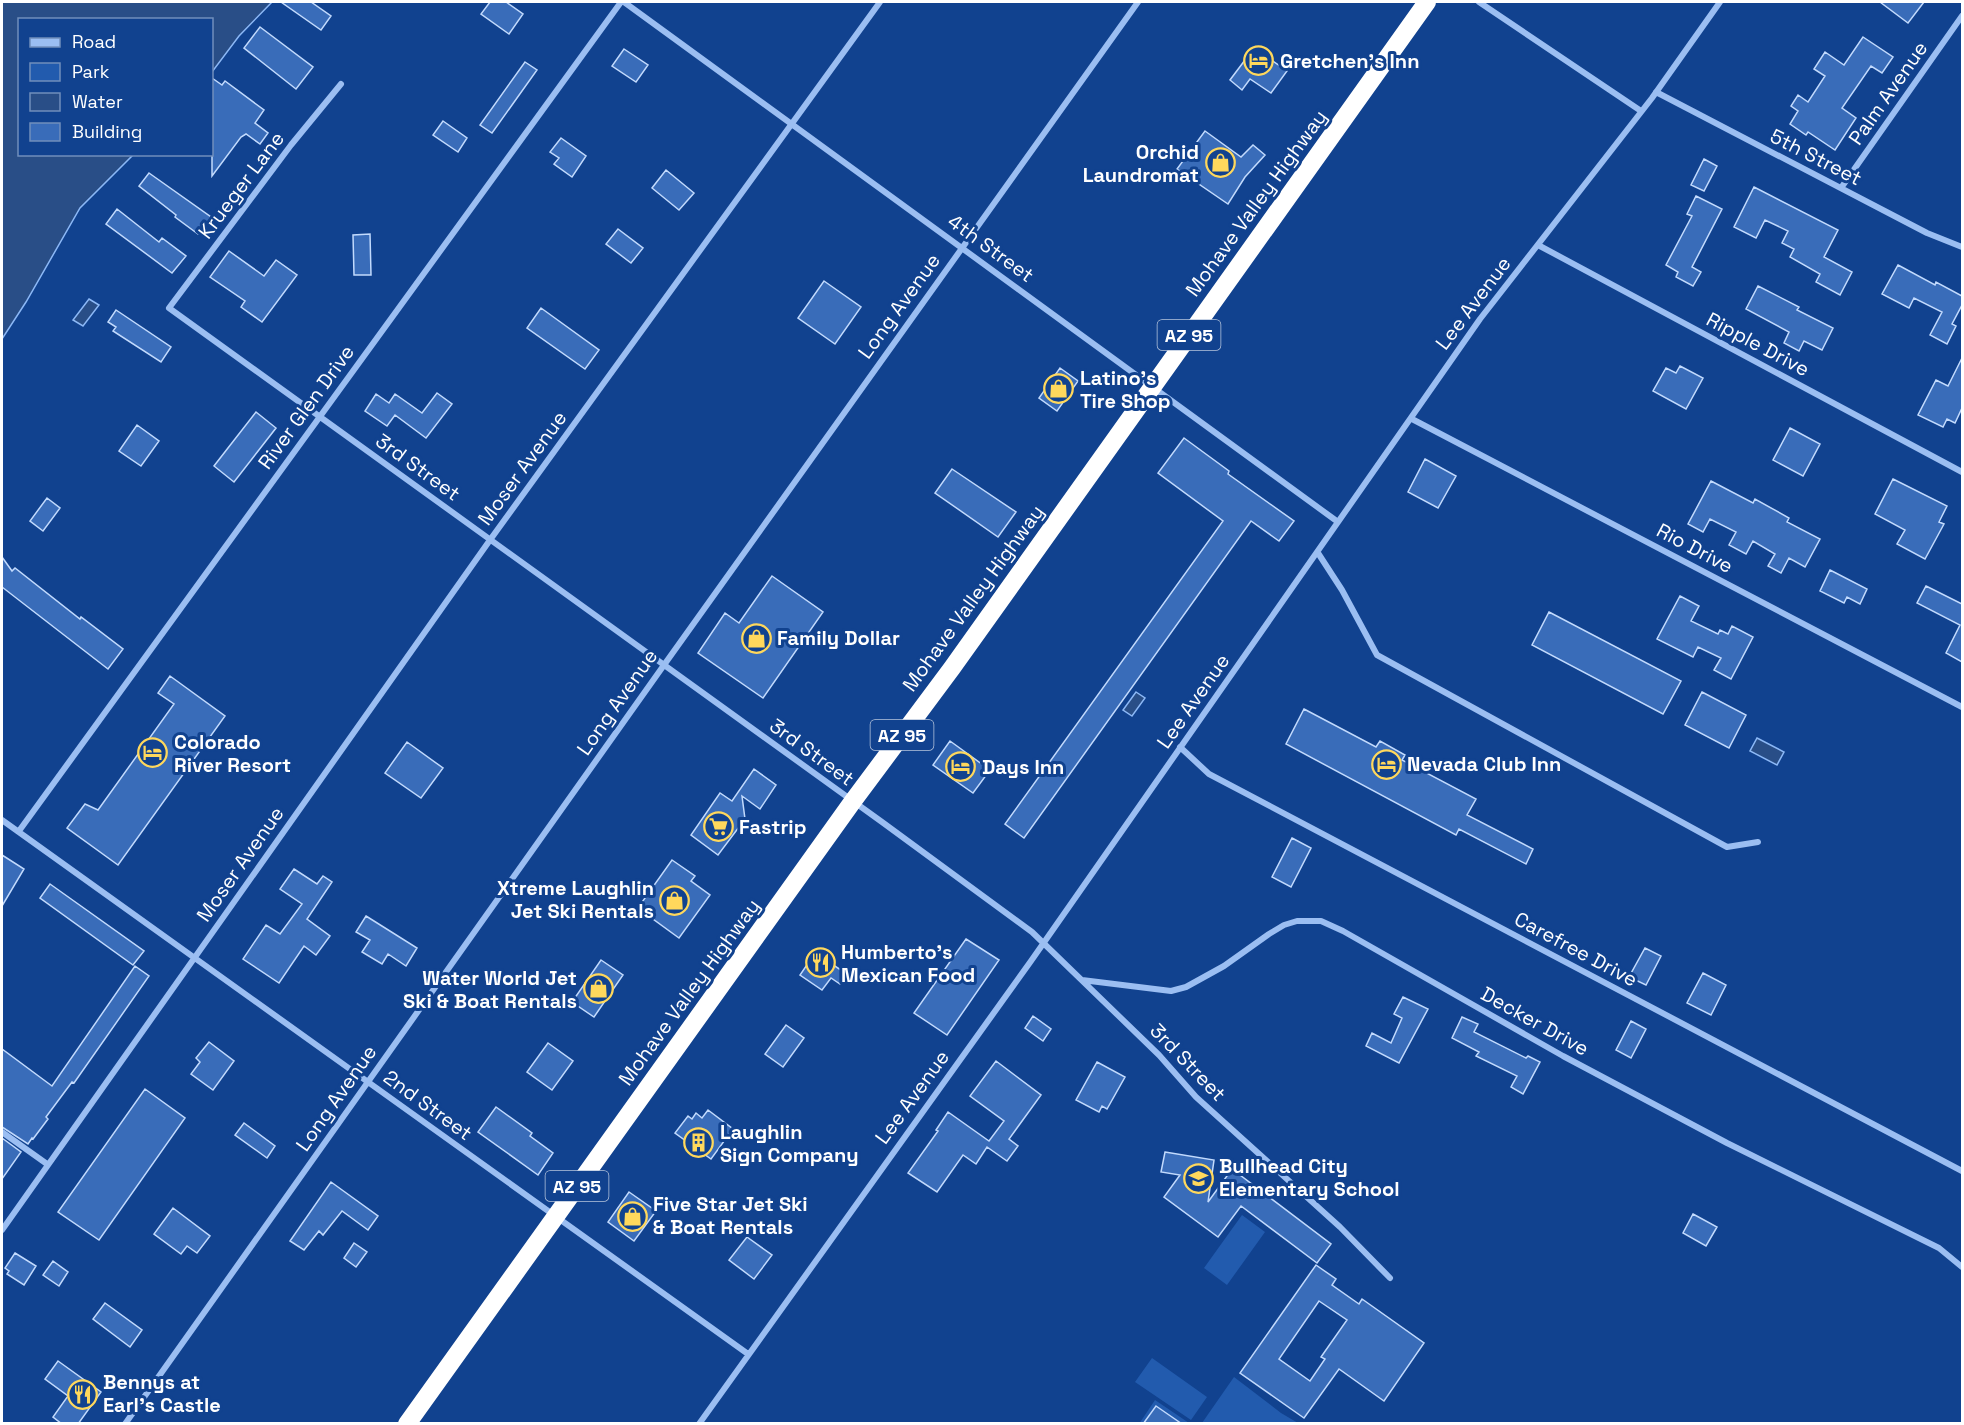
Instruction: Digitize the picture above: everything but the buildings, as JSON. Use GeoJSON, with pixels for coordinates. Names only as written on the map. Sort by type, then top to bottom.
{"type":"FeatureCollection","features":[{"type":"Feature","properties":{"kind":"highway","name":"Mohave Valley Highway"},"geometry":{"type":"LineString","coordinates":[[407,1424],[853,801],[952,668],[1427,2]]}},
{"type":"Feature","properties":{"kind":"street","name":"4th Street"},"geometry":{"type":"LineString","coordinates":[[622,2],[1338,522]]}},
{"type":"Feature","properties":{"kind":"street","name":"River Glen Drive"},"geometry":{"type":"LineString","coordinates":[[19,831],[622,2]]}},
{"type":"Feature","properties":{"kind":"street","name":"Moser Avenue"},"geometry":{"type":"LineString","coordinates":[[2,1228],[490,540],[880,2]]}},
{"type":"Feature","properties":{"kind":"street","name":"Long Avenue"},"geometry":{"type":"LineString","coordinates":[[125,1424],[663,665],[1138,2]]}},
{"type":"Feature","properties":{"kind":"street"},"geometry":{"type":"LineString","coordinates":[[1479,2],[1641,111]]}},
{"type":"Feature","properties":{"kind":"street","name":"Lee Avenue"},"geometry":{"type":"LineString","coordinates":[[699,1424],[1043,944],[1480,319],[1656,92],[1720,2]]}},
{"type":"Feature","properties":{"kind":"street","name":"Palm Avenue"},"geometry":{"type":"LineString","coordinates":[[1841,188],[1962,16]]}},
{"type":"Feature","properties":{"kind":"street","name":"Krueger Lane"},"geometry":{"type":"LineString","coordinates":[[169,308],[291,145],[341,84]]}},
{"type":"Feature","properties":{"kind":"street","name":"5th Street"},"geometry":{"type":"LineString","coordinates":[[1656,92],[1927,232],[1962,247]]}},
{"type":"Feature","properties":{"kind":"street","name":"Ripple Drive"},"geometry":{"type":"LineString","coordinates":[[1538,246],[1962,472]]}},
{"type":"Feature","properties":{"kind":"street","name":"3rd Street"},"geometry":{"type":"LineString","coordinates":[[169,308],[1032,932],[1159,1055],[1196,1096],[1340,1227],[1390,1278]]}},
{"type":"Feature","properties":{"kind":"street","name":"Rio Drive"},"geometry":{"type":"LineString","coordinates":[[1412,419],[1962,707]]}},
{"type":"Feature","properties":{"kind":"street"},"geometry":{"type":"LineString","coordinates":[[1318,553],[1342,590],[1377,655],[1728,847],[1758,842]]}},
{"type":"Feature","properties":{"kind":"street","name":"Carefree Drive"},"geometry":{"type":"LineString","coordinates":[[1180,747],[1209,774],[1218,779],[1962,1171]]}},
{"type":"Feature","properties":{"kind":"street","name":"2nd Street"},"geometry":{"type":"LineString","coordinates":[[2,820],[748,1354]]}},
{"type":"Feature","properties":{"kind":"street","name":"Decker Drive"},"geometry":{"type":"LineString","coordinates":[[1083,980],[1171,991],[1186,987],[1224,966],[1284,925],[1297,921],[1322,921],[1584,1067],[1727,1143],[1939,1248],[1962,1267]]}},
{"type":"Feature","properties":{"kind":"street"},"geometry":{"type":"LineString","coordinates":[[2,1132],[47,1164]]}},
{"type":"Feature","properties":{"kind":"green space"},"geometry":{"type":"Polygon","coordinates":[[[1242,1215],[1265,1232],[1227,1285],[1204,1268],[1242,1215]]]}},
{"type":"Feature","properties":{"kind":"green space"},"geometry":{"type":"Polygon","coordinates":[[[1152,1358],[1207,1397],[1191,1420],[1135,1382],[1152,1358]]]}},
{"type":"Feature","properties":{"kind":"green space"},"geometry":{"type":"Polygon","coordinates":[[[1234,1377],[1281,1413],[1298,1423],[1202,1423],[1234,1377]]]}},
{"type":"Feature","properties":{"kind":"green space"},"geometry":{"type":"Polygon","coordinates":[[[1155,1400],[1189,1423],[1139,1424],[1155,1400]]]}},
{"type":"Feature","properties":{"kind":"water"},"geometry":{"type":"Polygon","coordinates":[[[2,2],[272,2],[239,36],[213,71],[213,18],[18,18],[18,156],[132,156],[80,208],[2,339],[2,2]]]}},
{"type":"Feature","properties":{"kind":"water"},"geometry":{"type":"Polygon","coordinates":[[[89,299],[99,305],[83,326],[73,320],[89,299]]]}},
{"type":"Feature","properties":{"kind":"water"},"geometry":{"type":"Polygon","coordinates":[[[1136,692],[1145,698],[1132,716],[1123,710],[1136,692]]]}},
{"type":"Feature","properties":{"kind":"water"},"geometry":{"type":"Polygon","coordinates":[[[1757,738],[1784,752],[1777,765],[1750,751],[1757,738]]]}},
{"type":"Feature","properties":{"kind":"place","name":"Gretchen's Inn"},"geometry":{"type":"Point","coordinates":[1259,61]}},
{"type":"Feature","properties":{"kind":"place","name":"Orchid Laundromat"},"geometry":{"type":"Point","coordinates":[1220,163]}},
{"type":"Feature","properties":{"kind":"place","name":"Latino's Tire Shop"},"geometry":{"type":"Point","coordinates":[1059,389]}},
{"type":"Feature","properties":{"kind":"place","name":"Family Dollar"},"geometry":{"type":"Point","coordinates":[756,638]}},
{"type":"Feature","properties":{"kind":"place","name":"Colorado River Resort"},"geometry":{"type":"Point","coordinates":[153,753]}},
{"type":"Feature","properties":{"kind":"place","name":"Nevada Club Inn"},"geometry":{"type":"Point","coordinates":[1386,764]}},
{"type":"Feature","properties":{"kind":"place","name":"Days Inn"},"geometry":{"type":"Point","coordinates":[961,767]}},
{"type":"Feature","properties":{"kind":"place","name":"Fastrip"},"geometry":{"type":"Point","coordinates":[718,827]}},
{"type":"Feature","properties":{"kind":"place","name":"Xtreme Laughlin Jet Ski Rentals"},"geometry":{"type":"Point","coordinates":[675,900]}},
{"type":"Feature","properties":{"kind":"place","name":"Humberto's Mexican Food"},"geometry":{"type":"Point","coordinates":[820,963]}},
{"type":"Feature","properties":{"kind":"place","name":"Water World Jet Ski & Boat Rentals"},"geometry":{"type":"Point","coordinates":[598,989]}},
{"type":"Feature","properties":{"kind":"place","name":"Laughlin Sign Company"},"geometry":{"type":"Point","coordinates":[699,1143]}},
{"type":"Feature","properties":{"kind":"place","name":"Bullhead City Elementary School"},"geometry":{"type":"Point","coordinates":[1198,1178]}},
{"type":"Feature","properties":{"kind":"place","name":"Five Star Jet Ski & Boat Rentals"},"geometry":{"type":"Point","coordinates":[632,1216]}},
{"type":"Feature","properties":{"kind":"place","name":"Bennys at Earl's Castle"},"geometry":{"type":"Point","coordinates":[82,1394]}}]}
